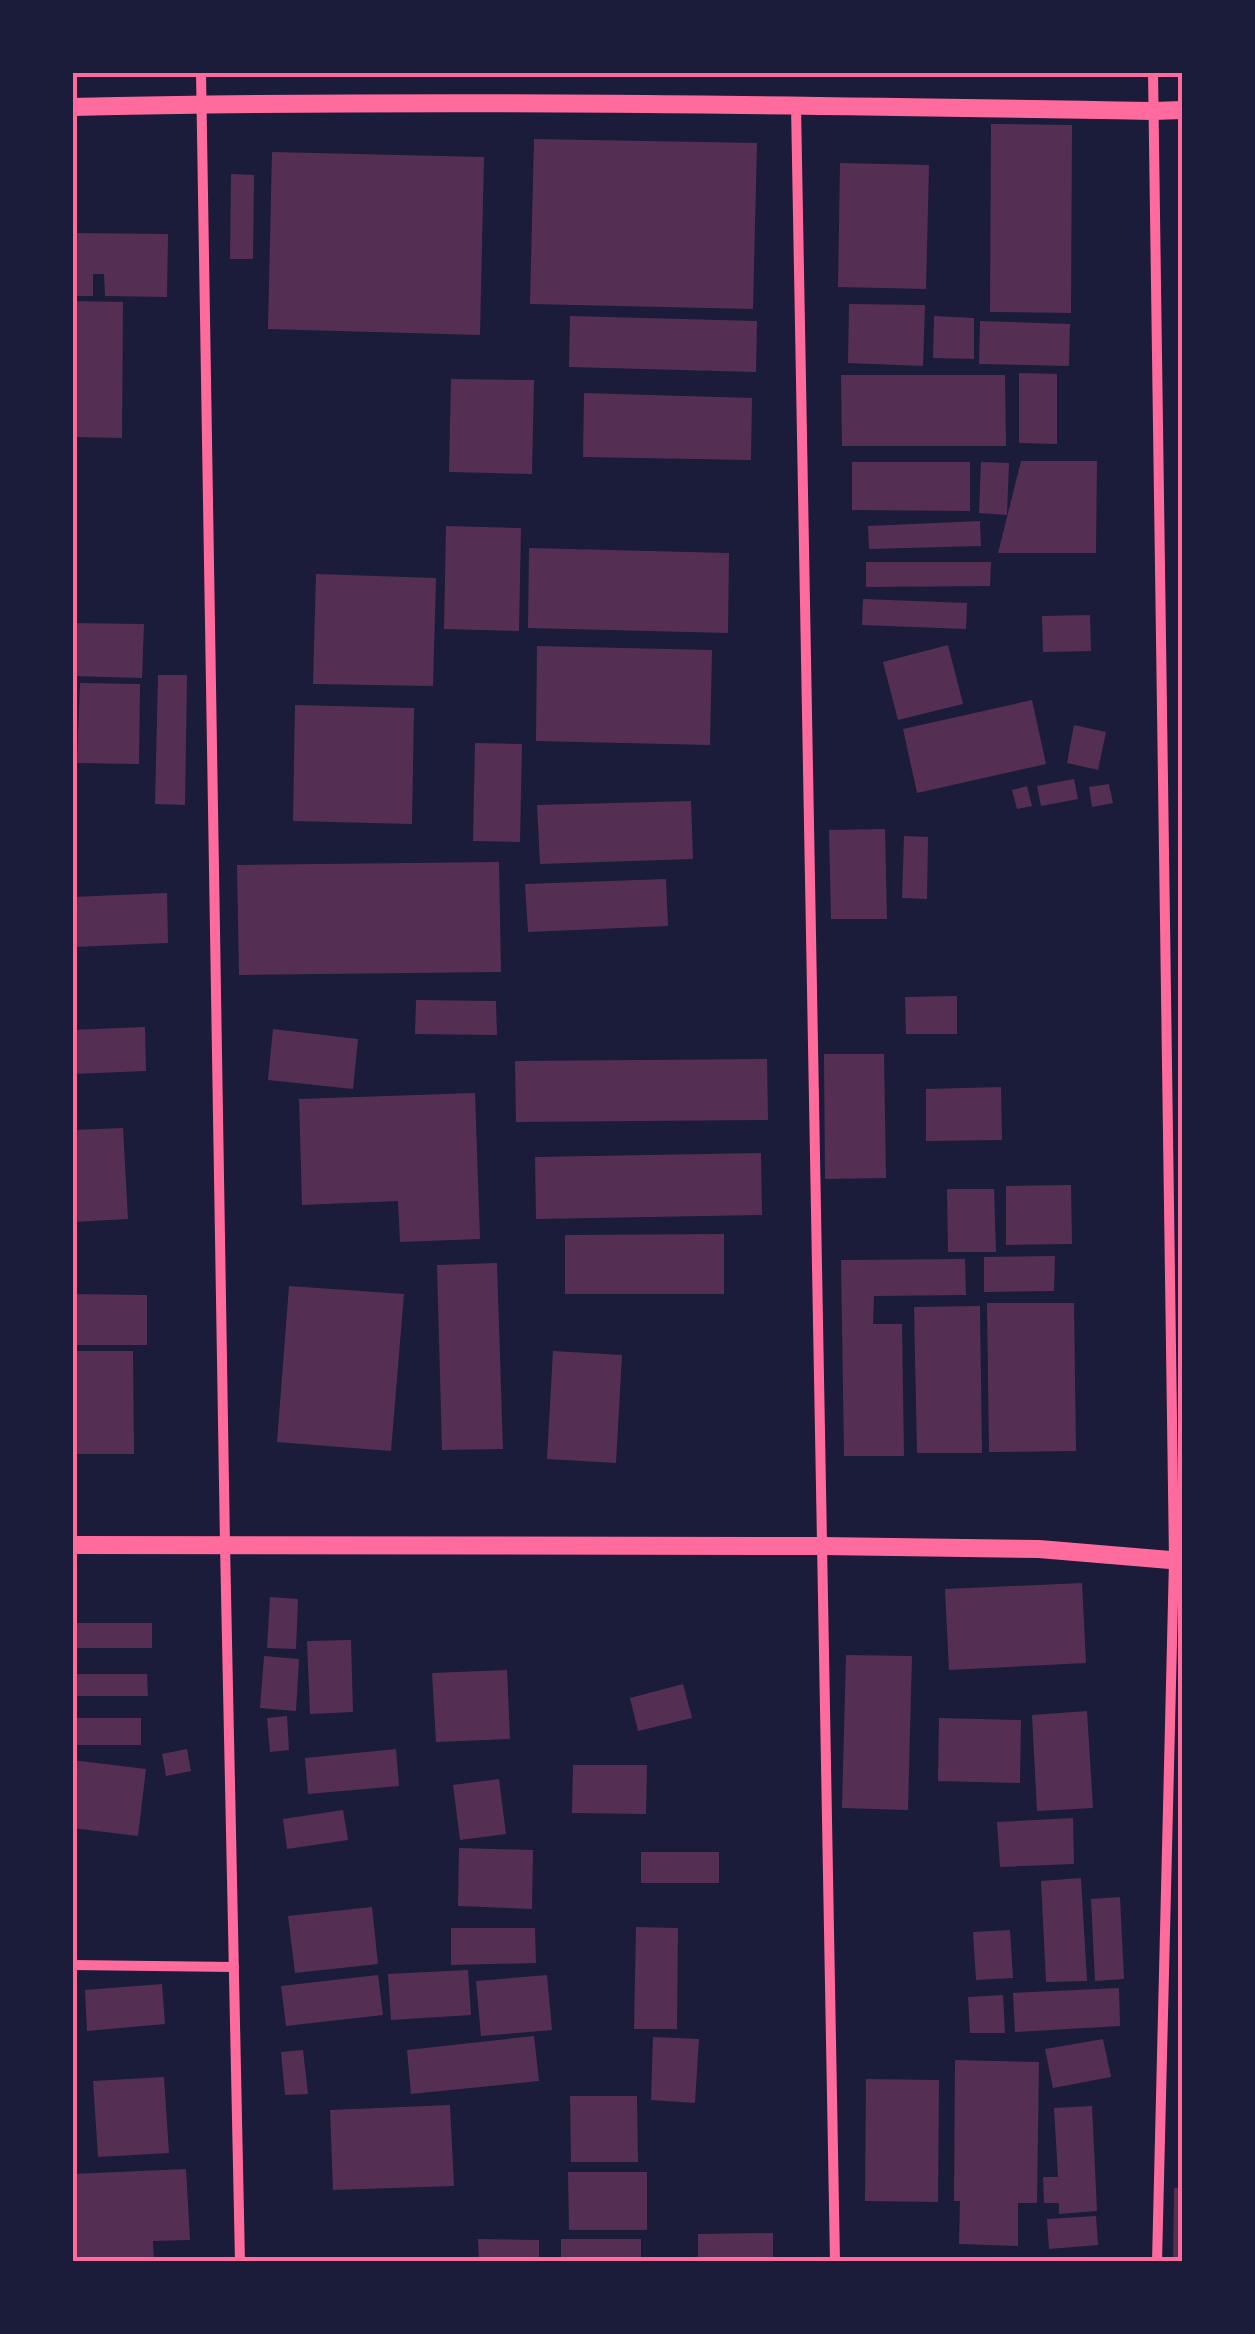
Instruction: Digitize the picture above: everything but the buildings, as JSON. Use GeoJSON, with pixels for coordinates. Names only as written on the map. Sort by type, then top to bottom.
{"type":"FeatureCollection","features":[{"type":"Feature","properties":{"kind":"street"},"geometry":{"type":"LineString","coordinates":[[202,72],[240,2262]]}},
{"type":"Feature","properties":{"kind":"street"},"geometry":{"type":"LineString","coordinates":[[1154,72],[1178,1561],[1156,2262]]}},
{"type":"Feature","properties":{"kind":"street"},"geometry":{"type":"LineString","coordinates":[[796,105],[835,2262]]}},
{"type":"Feature","properties":{"kind":"street"},"geometry":{"type":"LineString","coordinates":[[72,106],[796,105],[1182,110]]}},
{"type":"Feature","properties":{"kind":"street"},"geometry":{"type":"LineString","coordinates":[[72,1545],[1039,1549],[1178,1561]]}},
{"type":"Feature","properties":{"kind":"street"},"geometry":{"type":"LineString","coordinates":[[72,1965],[234,1967]]}}]}
